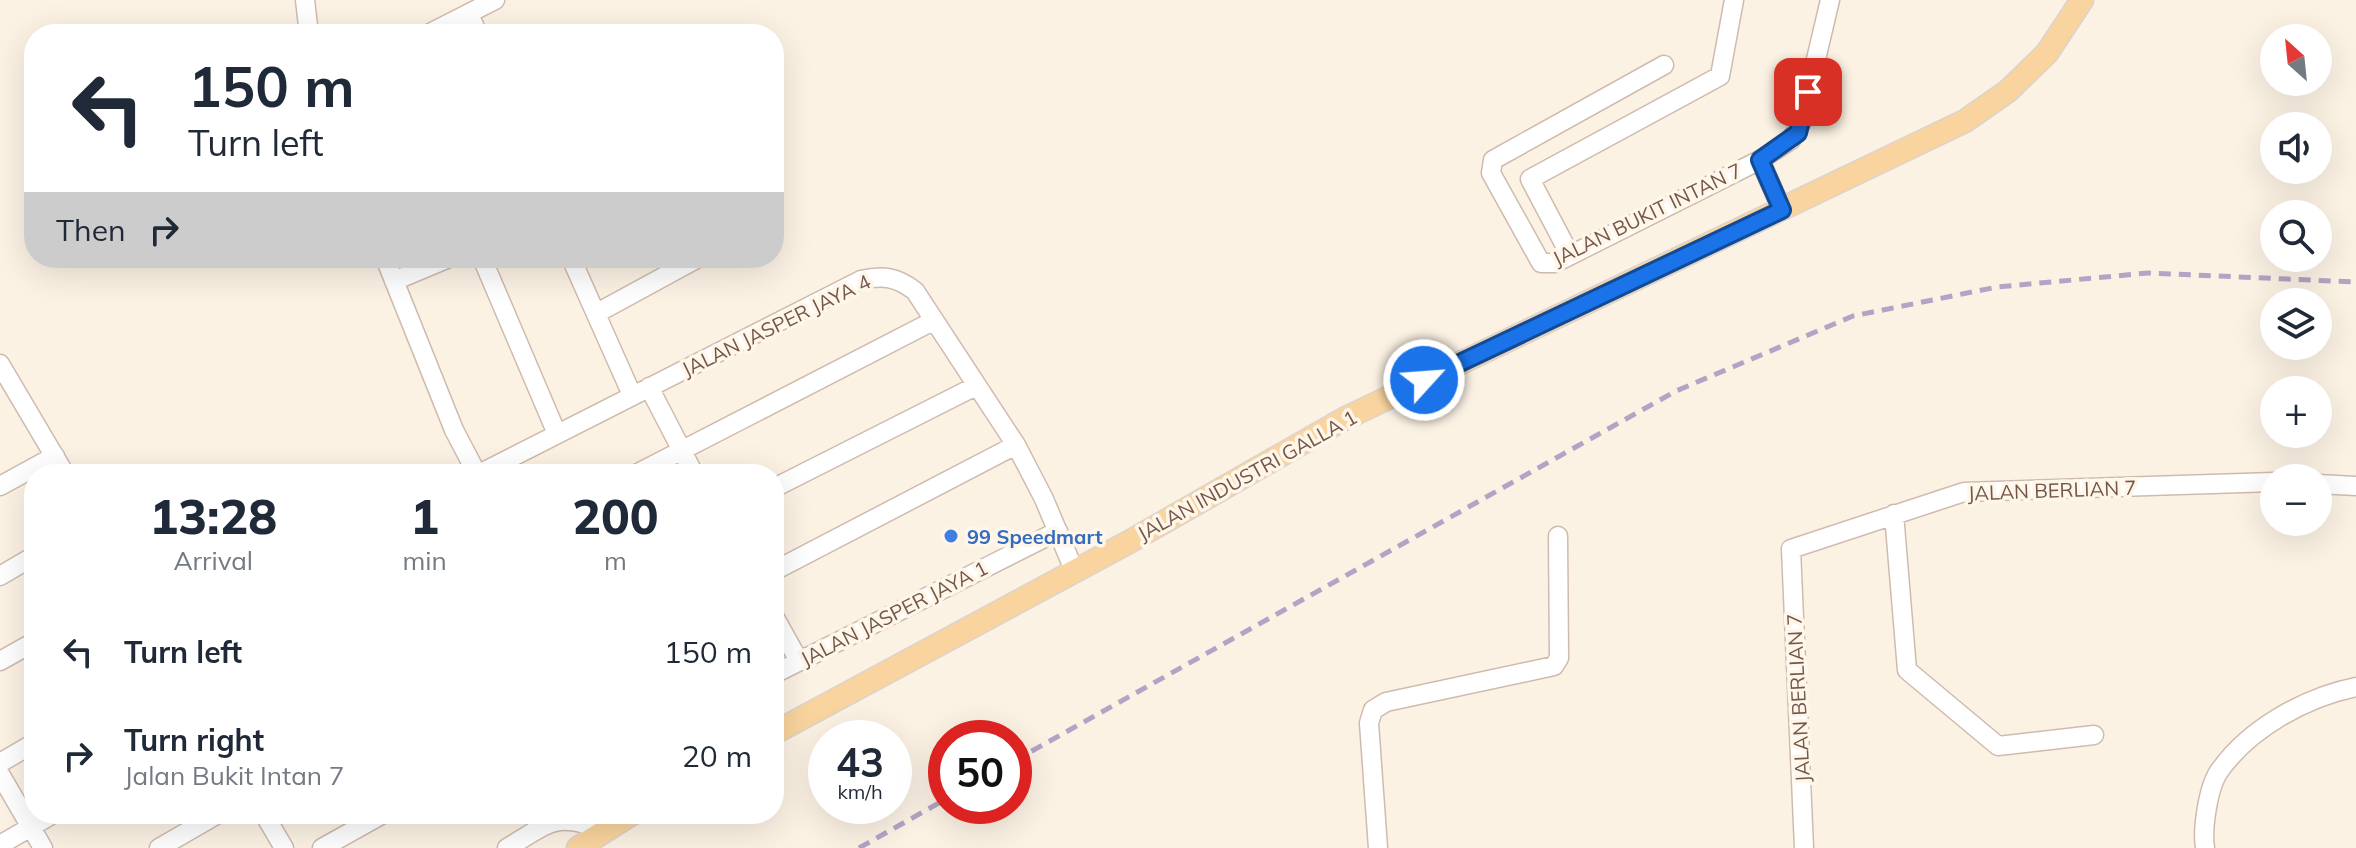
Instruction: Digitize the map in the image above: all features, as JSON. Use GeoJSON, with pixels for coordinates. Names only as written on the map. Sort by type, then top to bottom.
{"type":"FeatureCollection","features":[{"type":"Feature","properties":{"kind":"main road","name":"JALAN INDUSTRI GALLA 1"},"geometry":{"type":"LineString","coordinates":[[784,728],[1344,419],[1965,121],[2008,91],[2047,53],[2082,0]]}},
{"type":"Feature","properties":{"kind":"main road"},"geometry":{"type":"LineString","coordinates":[[578,848],[617,824]]}},
{"type":"Feature","properties":{"kind":"street"},"geometry":{"type":"LineString","coordinates":[[448,24],[495,0]]}},
{"type":"Feature","properties":{"kind":"street"},"geometry":{"type":"LineString","coordinates":[[1570,255],[1530,179],[1720,76],[1734,0]]}},
{"type":"Feature","properties":{"kind":"street","name":"JALAN BUKIT INTAN 7"},"geometry":{"type":"LineString","coordinates":[[1664,65],[1493,160],[1491,173],[1541,263],[1555,263],[1760,160],[1798,133],[1830,0]]}},
{"type":"Feature","properties":{"kind":"street"},"geometry":{"type":"LineString","coordinates":[[309,2],[309,24]]}},
{"type":"Feature","properties":{"kind":"street"},"geometry":{"type":"LineString","coordinates":[[469,14],[474,24]]}},
{"type":"Feature","properties":{"kind":"street"},"geometry":{"type":"LineString","coordinates":[[1760,160],[1782,210]]}},
{"type":"Feature","properties":{"kind":"street"},"geometry":{"type":"LineString","coordinates":[[389,268],[454,430],[473,464]]}},
{"type":"Feature","properties":{"kind":"street"},"geometry":{"type":"LineString","coordinates":[[394,281],[425,268]]}},
{"type":"Feature","properties":{"kind":"street"},"geometry":{"type":"LineString","coordinates":[[486,268],[557,434]]}},
{"type":"Feature","properties":{"kind":"street"},"geometry":{"type":"LineString","coordinates":[[576,268],[641,391],[688,464]]}},
{"type":"Feature","properties":{"kind":"street"},"geometry":{"type":"LineString","coordinates":[[597,313],[680,268]]}},
{"type":"Feature","properties":{"kind":"street","name":"JALAN JASPER JAYA 4"},"geometry":{"type":"LineString","coordinates":[[498,464],[861,280],[879,276],[905,283],[915,291],[1016,445],[1074,570]]}},
{"type":"Feature","properties":{"kind":"street"},"geometry":{"type":"LineString","coordinates":[[656,464],[933,321]]}},
{"type":"Feature","properties":{"kind":"street"},"geometry":{"type":"LineString","coordinates":[[0,364],[7,392],[59,464]]}},
{"type":"Feature","properties":{"kind":"street"},"geometry":{"type":"LineString","coordinates":[[784,483],[976,386]]}},
{"type":"Feature","properties":{"kind":"street"},"geometry":{"type":"LineString","coordinates":[[784,566],[1016,445]]}},
{"type":"Feature","properties":{"kind":"street"},"geometry":{"type":"LineString","coordinates":[[40,464],[55,456]]}},
{"type":"Feature","properties":{"kind":"street"},"geometry":{"type":"LineString","coordinates":[[0,486],[24,473]]}},
{"type":"Feature","properties":{"kind":"street","name":"JALAN BERLIAN 7"},"geometry":{"type":"LineString","coordinates":[[1804,848],[1791,549],[1964,492],[2260,482]]}},
{"type":"Feature","properties":{"kind":"street"},"geometry":{"type":"LineString","coordinates":[[2332,485],[2356,486]]}},
{"type":"Feature","properties":{"kind":"street"},"geometry":{"type":"LineString","coordinates":[[1894,514],[1907,670],[1998,746],[2094,735]]}},
{"type":"Feature","properties":{"kind":"street","name":"JALAN JASPER JAYA 1"},"geometry":{"type":"LineString","coordinates":[[784,669],[1058,531]]}},
{"type":"Feature","properties":{"kind":"street"},"geometry":{"type":"LineString","coordinates":[[1378,848],[1369,723],[1373,710],[1386,702],[1554,666],[1559,658],[1558,536]]}},
{"type":"Feature","properties":{"kind":"street"},"geometry":{"type":"LineString","coordinates":[[0,576],[24,562]]}},
{"type":"Feature","properties":{"kind":"street"},"geometry":{"type":"LineString","coordinates":[[784,634],[799,661]]}},
{"type":"Feature","properties":{"kind":"street"},"geometry":{"type":"LineString","coordinates":[[0,661],[24,648]]}},
{"type":"Feature","properties":{"kind":"street"},"geometry":{"type":"LineString","coordinates":[[2205,848],[2202,829],[2218,771],[2265,725],[2331,692],[2356,687]]}},
{"type":"Feature","properties":{"kind":"street"},"geometry":{"type":"LineString","coordinates":[[0,763],[24,749]]}},
{"type":"Feature","properties":{"kind":"street"},"geometry":{"type":"LineString","coordinates":[[0,774],[24,815]]}},
{"type":"Feature","properties":{"kind":"street"},"geometry":{"type":"LineString","coordinates":[[29,824],[43,848]]}},
{"type":"Feature","properties":{"kind":"street"},"geometry":{"type":"LineString","coordinates":[[0,845],[36,824]]}},
{"type":"Feature","properties":{"kind":"street"},"geometry":{"type":"LineString","coordinates":[[159,848],[201,824]]}},
{"type":"Feature","properties":{"kind":"street"},"geometry":{"type":"LineString","coordinates":[[270,824],[284,848]]}},
{"type":"Feature","properties":{"kind":"street"},"geometry":{"type":"LineString","coordinates":[[322,848],[365,824]]}},
{"type":"Feature","properties":{"kind":"street"},"geometry":{"type":"LineString","coordinates":[[533,824],[537,831]]}},
{"type":"Feature","properties":{"kind":"street"},"geometry":{"type":"LineString","coordinates":[[507,848],[548,824]]}},
{"type":"Feature","properties":{"kind":"street"},"geometry":{"type":"LineString","coordinates":[[589,824],[606,831]]}},
{"type":"Feature","properties":{"kind":"railway"},"geometry":{"type":"LineString","coordinates":[[1032,751],[1676,391],[1853,316],[1997,287],[2148,273],[2356,282]]}},
{"type":"Feature","properties":{"kind":"railway"},"geometry":{"type":"LineString","coordinates":[[859,848],[928,809]]}},
{"type":"Feature","properties":{"kind":"place","name":"99 Speedmart"},"geometry":{"type":"Point","coordinates":[951,536]}},
{"type":"Feature","properties":{"kind":"route"},"geometry":{"type":"LineString","coordinates":[[1424,380],[1782,210],[1760,160],[1798,133],[1808,92]]}}]}
